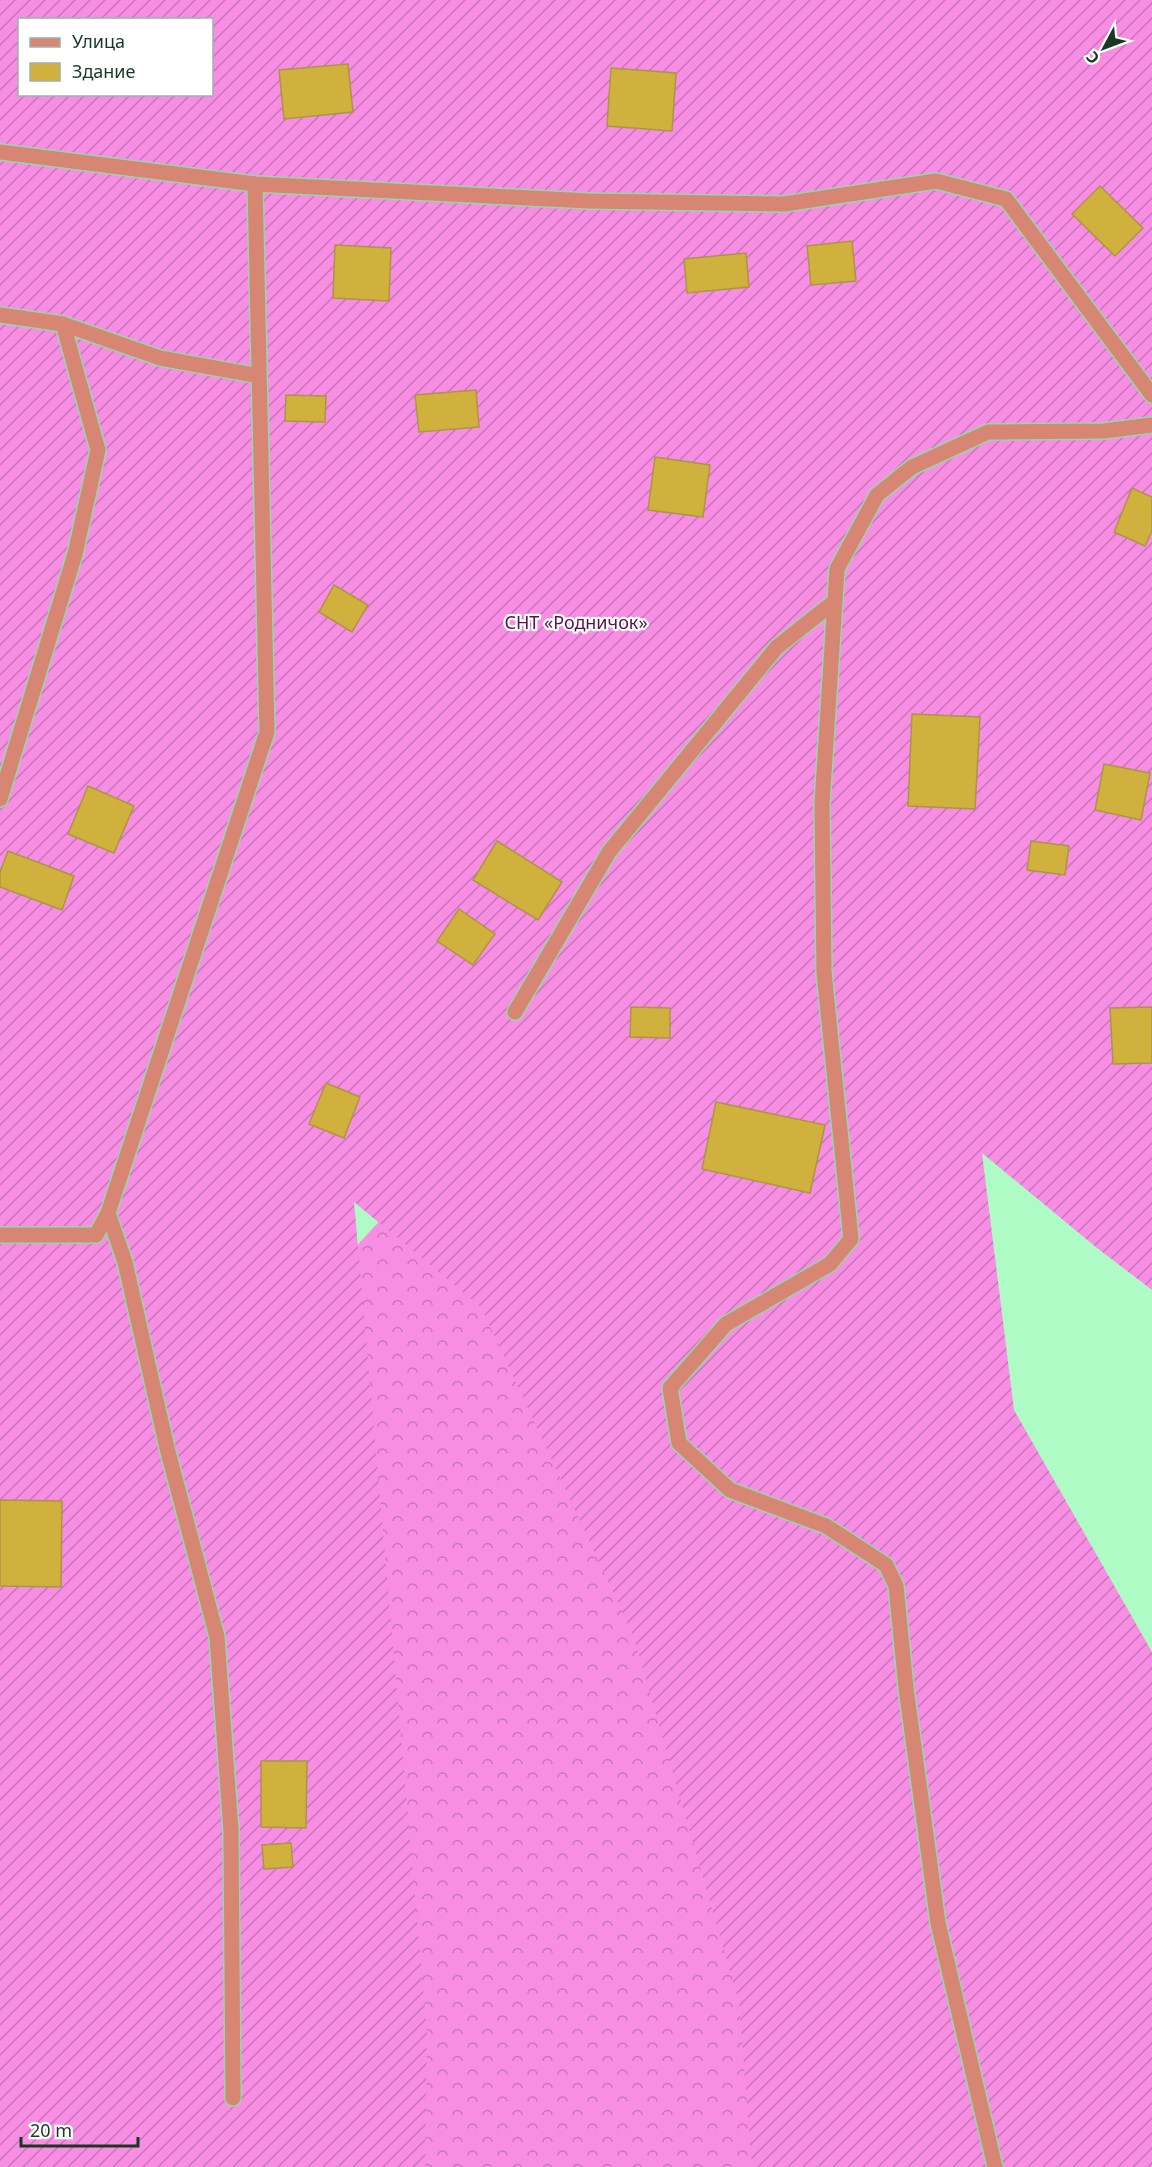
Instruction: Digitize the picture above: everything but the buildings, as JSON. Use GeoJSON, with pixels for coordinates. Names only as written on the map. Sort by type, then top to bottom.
{"type":"FeatureCollection","features":[{"type":"Feature","properties":{"kind":"street"},"geometry":{"type":"LineString","coordinates":[[0,152],[255,184],[589,201],[784,204],[936,181],[1006,199],[1152,395]]}},
{"type":"Feature","properties":{"kind":"street"},"geometry":{"type":"LineString","coordinates":[[0,1235],[96,1235],[108,1213],[267,732],[255,184]]}},
{"type":"Feature","properties":{"kind":"street"},"geometry":{"type":"LineString","coordinates":[[0,315],[63,324],[160,358],[259,376]]}},
{"type":"Feature","properties":{"kind":"street"},"geometry":{"type":"LineString","coordinates":[[0,799],[75,554],[98,450],[63,324]]}},
{"type":"Feature","properties":{"kind":"street"},"geometry":{"type":"LineString","coordinates":[[995,2167],[938,1923],[906,1688],[896,1586],[886,1565],[826,1526],[730,1490],[679,1443],[670,1388],[726,1324],[830,1264],[851,1239],[824,972],[822,804],[837,569],[877,495],[912,467],[988,432],[1104,431],[1152,425]]}},
{"type":"Feature","properties":{"kind":"street"},"geometry":{"type":"LineString","coordinates":[[515,1012],[609,852],[777,647],[834,603]]}},
{"type":"Feature","properties":{"kind":"street"},"geometry":{"type":"LineString","coordinates":[[108,1213],[125,1262],[167,1448],[217,1637],[231,1831],[233,2098]]}},
{"type":"Feature","properties":{"kind":"green space","name":"СНТ «Родничок»"},"geometry":{"type":"Polygon","coordinates":[[[0,0],[1152,0],[1152,1290],[1097,1248],[982,1153],[1014,1410],[1152,1652],[1152,2167],[752,2167],[739,2002],[633,1635],[481,1307],[354,1202],[427,2033],[425,2167],[0,2167],[0,0]]]}},
{"type":"Feature","properties":{"kind":"green space"},"geometry":{"type":"Polygon","coordinates":[[[468,1125],[863,1567],[817,2167],[418,2167],[316,1290],[468,1125]]]}}]}
